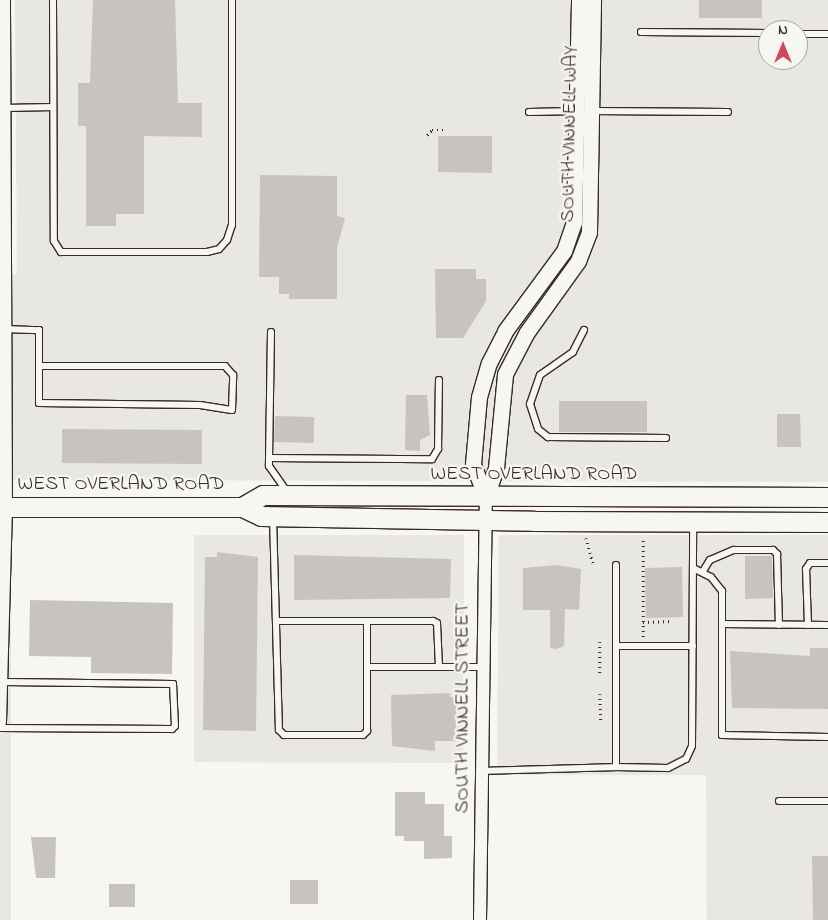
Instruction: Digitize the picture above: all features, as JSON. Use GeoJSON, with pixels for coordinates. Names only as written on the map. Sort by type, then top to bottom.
{"type":"FeatureCollection","features":[{"type":"Feature","properties":{"kind":"main road","name":"WEST OVERLAND ROAD"},"geometry":{"type":"LineString","coordinates":[[242,507],[263,495],[828,497]]}},
{"type":"Feature","properties":{"kind":"main road","name":"WEST OVERLAND ROAD"},"geometry":{"type":"LineString","coordinates":[[3,507],[242,507],[274,516],[828,522]]}},
{"type":"Feature","properties":{"kind":"main road"},"geometry":{"type":"LineString","coordinates":[[799,522],[828,512]]}},
{"type":"Feature","properties":{"kind":"street"},"geometry":{"type":"LineString","coordinates":[[0,722],[3,673],[2,200],[4,108],[2,67],[4,0]]}},
{"type":"Feature","properties":{"kind":"street","name":"SOUTH VINNELL WAY"},"geometry":{"type":"LineString","coordinates":[[486,497],[496,468],[505,374],[527,332],[578,260],[589,232],[579,0]]}},
{"type":"Feature","properties":{"kind":"street","name":"SOUTH VINNELL WAY"},"geometry":{"type":"LineString","coordinates":[[486,497],[474,470],[479,397],[505,331],[564,251],[574,222],[593,0]]}},
{"type":"Feature","properties":{"kind":"street","name":"SOUTH VINNELL STREET"},"geometry":{"type":"LineString","coordinates":[[480,920],[481,667],[486,497]]}},
{"type":"Feature","properties":{"kind":"lane"},"geometry":{"type":"LineString","coordinates":[[53,0],[54,241],[61,252],[219,249],[232,225],[232,0]]}},
{"type":"Feature","properties":{"kind":"lane"},"geometry":{"type":"LineString","coordinates":[[641,32],[758,34]]}},
{"type":"Feature","properties":{"kind":"lane"},"geometry":{"type":"LineString","coordinates":[[808,34],[828,34]]}},
{"type":"Feature","properties":{"kind":"lane"},"geometry":{"type":"LineString","coordinates":[[4,108],[53,107]]}},
{"type":"Feature","properties":{"kind":"lane"},"geometry":{"type":"LineString","coordinates":[[529,112],[728,112]]}},
{"type":"Feature","properties":{"kind":"lane"},"geometry":{"type":"LineString","coordinates":[[3,329],[39,330],[39,403],[200,405],[232,410],[233,375],[225,366],[40,366]]}},
{"type":"Feature","properties":{"kind":"lane"},"geometry":{"type":"LineString","coordinates":[[584,330],[573,352],[540,376],[530,404],[538,429],[548,438],[666,438]]}},
{"type":"Feature","properties":{"kind":"lane"},"geometry":{"type":"LineString","coordinates":[[271,332],[269,458],[272,474],[289,495]]}},
{"type":"Feature","properties":{"kind":"lane"},"geometry":{"type":"LineString","coordinates":[[269,458],[424,460],[436,454],[439,380]]}},
{"type":"Feature","properties":{"kind":"lane"},"geometry":{"type":"LineString","coordinates":[[274,516],[279,730],[284,735],[363,735],[367,731],[367,621]]}},
{"type":"Feature","properties":{"kind":"lane"},"geometry":{"type":"LineString","coordinates":[[482,772],[616,767],[668,768],[686,758],[692,746],[693,522]]}},
{"type":"Feature","properties":{"kind":"lane"},"geometry":{"type":"LineString","coordinates":[[703,571],[710,560],[734,550],[773,550],[777,554],[779,625]]}},
{"type":"Feature","properties":{"kind":"lane"},"geometry":{"type":"LineString","coordinates":[[808,625],[806,570],[810,563],[828,563]]}},
{"type":"Feature","properties":{"kind":"lane"},"geometry":{"type":"LineString","coordinates":[[616,565],[616,767]]}},
{"type":"Feature","properties":{"kind":"lane"},"geometry":{"type":"LineString","coordinates":[[693,568],[703,571],[722,591],[722,734],[828,737]]}},
{"type":"Feature","properties":{"kind":"lane"},"geometry":{"type":"LineString","coordinates":[[276,621],[437,623],[439,667]]}},
{"type":"Feature","properties":{"kind":"lane"},"geometry":{"type":"LineString","coordinates":[[722,624],[828,626]]}},
{"type":"Feature","properties":{"kind":"lane"},"geometry":{"type":"LineString","coordinates":[[616,646],[692,646]]}},
{"type":"Feature","properties":{"kind":"lane"},"geometry":{"type":"LineString","coordinates":[[367,667],[481,667]]}},
{"type":"Feature","properties":{"kind":"lane"},"geometry":{"type":"LineString","coordinates":[[0,728],[172,729],[175,726],[173,684],[3,673]]}},
{"type":"Feature","properties":{"kind":"lane"},"geometry":{"type":"LineString","coordinates":[[779,801],[828,801]]}},
{"type":"Feature","properties":{"kind":"path"},"geometry":{"type":"LineString","coordinates":[[427,135],[432,130],[447,130]]}},
{"type":"Feature","properties":{"kind":"path"},"geometry":{"type":"LineString","coordinates":[[643,533],[643,638]]}},
{"type":"Feature","properties":{"kind":"path"},"geometry":{"type":"LineString","coordinates":[[586,534],[593,563]]}},
{"type":"Feature","properties":{"kind":"path"},"geometry":{"type":"LineString","coordinates":[[643,622],[673,621]]}},
{"type":"Feature","properties":{"kind":"path"},"geometry":{"type":"LineString","coordinates":[[600,642],[600,675]]}},
{"type":"Feature","properties":{"kind":"path"},"geometry":{"type":"LineString","coordinates":[[600,694],[600,721]]}},
{"type":"Feature","properties":{"kind":"shaded area"},"geometry":{"type":"Polygon","coordinates":[[[15,0],[828,0],[828,482],[0,480],[0,275],[17,274],[15,0]]]}},
{"type":"Feature","properties":{"kind":"shaded area"},"geometry":{"type":"Polygon","coordinates":[[[0,535],[11,535],[11,920],[0,920],[0,535]]]}},
{"type":"Feature","properties":{"kind":"shaded area"},"geometry":{"type":"Polygon","coordinates":[[[194,535],[464,535],[463,763],[194,762],[194,535]]]}},
{"type":"Feature","properties":{"kind":"shaded area"},"geometry":{"type":"Polygon","coordinates":[[[499,535],[828,535],[828,920],[707,920],[706,775],[497,775],[499,535]]]}},
{"type":"Feature","properties":{"kind":"building"},"geometry":{"type":"Polygon","coordinates":[[[93,0],[175,0],[178,103],[202,103],[202,137],[144,136],[144,214],[116,214],[116,226],[86,226],[86,126],[78,126],[78,83],[90,83],[93,0]]]}},
{"type":"Feature","properties":{"kind":"building"},"geometry":{"type":"Polygon","coordinates":[[[699,0],[762,0],[762,18],[699,18],[699,0]]]}},
{"type":"Feature","properties":{"kind":"building"},"geometry":{"type":"Polygon","coordinates":[[[438,136],[492,136],[492,173],[438,172],[438,136]]]}},
{"type":"Feature","properties":{"kind":"building"},"geometry":{"type":"Polygon","coordinates":[[[260,175],[337,176],[337,216],[345,218],[337,248],[337,299],[289,299],[289,294],[279,294],[279,277],[259,277],[260,175]]]}},
{"type":"Feature","properties":{"kind":"building"},"geometry":{"type":"Polygon","coordinates":[[[435,269],[476,269],[476,279],[486,279],[486,301],[463,338],[436,338],[435,269]]]}},
{"type":"Feature","properties":{"kind":"building"},"geometry":{"type":"Polygon","coordinates":[[[406,395],[427,395],[430,435],[420,440],[420,451],[405,450],[406,395]]]}},
{"type":"Feature","properties":{"kind":"building"},"geometry":{"type":"Polygon","coordinates":[[[559,401],[647,401],[647,432],[559,432],[559,401]]]}},
{"type":"Feature","properties":{"kind":"building"},"geometry":{"type":"Polygon","coordinates":[[[777,414],[800,414],[801,447],[777,447],[777,414]]]}},
{"type":"Feature","properties":{"kind":"building"},"geometry":{"type":"Polygon","coordinates":[[[275,416],[314,417],[314,443],[274,442],[275,416]]]}},
{"type":"Feature","properties":{"kind":"building"},"geometry":{"type":"Polygon","coordinates":[[[62,429],[202,430],[202,464],[62,463],[62,429]]]}},
{"type":"Feature","properties":{"kind":"building"},"geometry":{"type":"Polygon","coordinates":[[[217,552],[258,557],[256,731],[203,730],[205,557],[217,557],[217,552]]]}},
{"type":"Feature","properties":{"kind":"building"},"geometry":{"type":"Polygon","coordinates":[[[294,555],[451,559],[450,598],[294,600],[294,555]]]}},
{"type":"Feature","properties":{"kind":"building"},"geometry":{"type":"Polygon","coordinates":[[[745,556],[772,556],[773,598],[745,599],[745,556]]]}},
{"type":"Feature","properties":{"kind":"building"},"geometry":{"type":"Polygon","coordinates":[[[557,565],[581,569],[579,610],[565,609],[564,646],[556,649],[550,648],[550,610],[523,610],[523,568],[557,565]]]}},
{"type":"Feature","properties":{"kind":"building"},"geometry":{"type":"Polygon","coordinates":[[[682,567],[683,617],[646,618],[645,568],[682,567]]]}},
{"type":"Feature","properties":{"kind":"building"},"geometry":{"type":"Polygon","coordinates":[[[30,600],[173,603],[172,674],[91,673],[91,657],[29,656],[30,600]]]}},
{"type":"Feature","properties":{"kind":"building"},"geometry":{"type":"Polygon","coordinates":[[[810,648],[828,648],[828,709],[732,708],[730,651],[810,656],[810,648]]]}},
{"type":"Feature","properties":{"kind":"building"},"geometry":{"type":"Polygon","coordinates":[[[450,693],[450,697],[456,697],[456,741],[435,741],[435,751],[392,746],[391,695],[450,693]]]}},
{"type":"Feature","properties":{"kind":"building"},"geometry":{"type":"Polygon","coordinates":[[[395,792],[425,792],[425,804],[444,804],[444,836],[452,836],[452,858],[424,859],[424,841],[404,841],[404,836],[395,836],[395,792]]]}},
{"type":"Feature","properties":{"kind":"building"},"geometry":{"type":"Polygon","coordinates":[[[31,837],[56,837],[55,878],[36,878],[31,837]]]}},
{"type":"Feature","properties":{"kind":"building"},"geometry":{"type":"Polygon","coordinates":[[[812,856],[828,856],[828,920],[813,920],[812,856]]]}},
{"type":"Feature","properties":{"kind":"building"},"geometry":{"type":"Polygon","coordinates":[[[290,880],[318,880],[318,904],[290,904],[290,880]]]}},
{"type":"Feature","properties":{"kind":"building"},"geometry":{"type":"Polygon","coordinates":[[[109,884],[135,884],[135,907],[109,907],[109,884]]]}}]}
